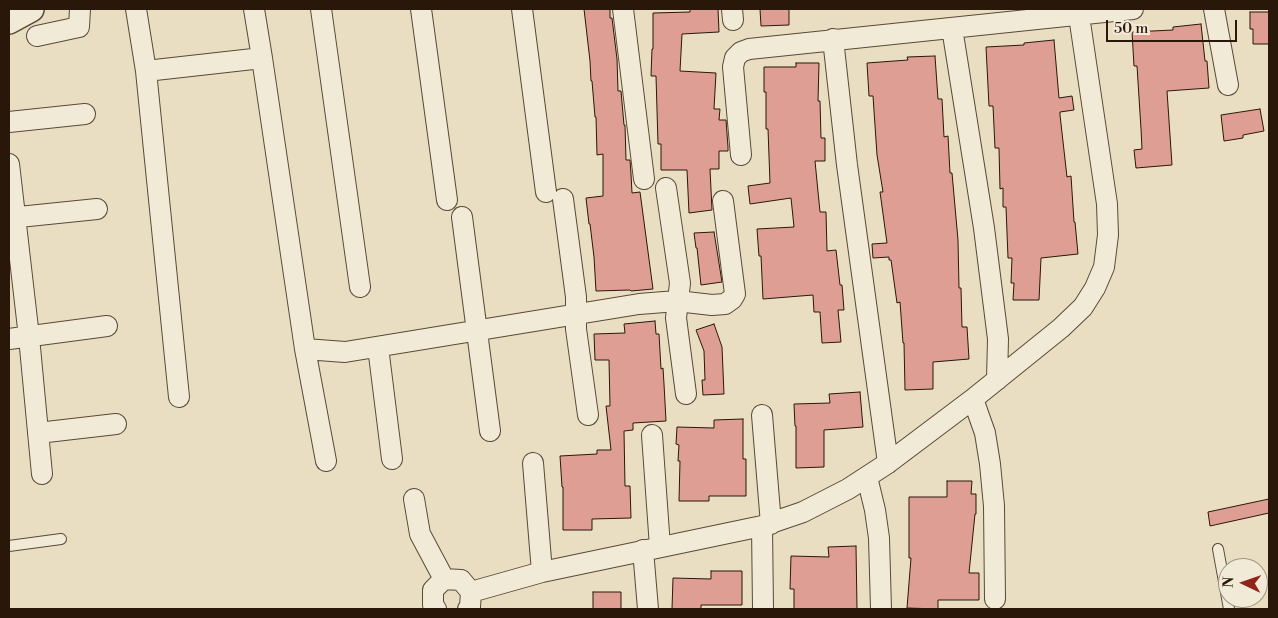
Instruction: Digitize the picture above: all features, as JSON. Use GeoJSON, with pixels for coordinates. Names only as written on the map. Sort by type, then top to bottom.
{"type":"FeatureCollection","features":[{"type":"Feature","properties":{"kind":"street"},"geometry":{"type":"LineString","coordinates":[[9,21],[31,9]]}},
{"type":"Feature","properties":{"kind":"street"},"geometry":{"type":"LineString","coordinates":[[37,36],[79,27],[80,9]]}},
{"type":"Feature","properties":{"kind":"street"},"geometry":{"type":"LineString","coordinates":[[136,9],[146,71],[180,397]]}},
{"type":"Feature","properties":{"kind":"street"},"geometry":{"type":"LineString","coordinates":[[254,9],[305,349],[326,461]]}},
{"type":"Feature","properties":{"kind":"street"},"geometry":{"type":"LineString","coordinates":[[321,9],[360,287]]}},
{"type":"Feature","properties":{"kind":"street"},"geometry":{"type":"LineString","coordinates":[[421,9],[446,200]]}},
{"type":"Feature","properties":{"kind":"street"},"geometry":{"type":"LineString","coordinates":[[522,9],[555,195],[576,297],[576,329],[588,415]]}},
{"type":"Feature","properties":{"kind":"street"},"geometry":{"type":"LineString","coordinates":[[623,9],[644,178]]}},
{"type":"Feature","properties":{"kind":"street"},"geometry":{"type":"LineString","coordinates":[[742,155],[733,67],[735,58],[741,52],[749,49],[952,28],[1078,12],[1133,9]]}},
{"type":"Feature","properties":{"kind":"street"},"geometry":{"type":"LineString","coordinates":[[1214,9],[1228,85]]}},
{"type":"Feature","properties":{"kind":"street"},"geometry":{"type":"LineString","coordinates":[[436,609],[433,605],[433,590],[444,579],[461,580],[470,601],[542,572],[766,525],[803,512],[848,489],[888,464],[1061,328],[1083,307],[1094,288],[1104,267],[1108,235],[1107,204],[1078,12]]}},
{"type":"Feature","properties":{"kind":"street"},"geometry":{"type":"LineString","coordinates":[[952,28],[984,228],[998,339],[997,380]]}},
{"type":"Feature","properties":{"kind":"street"},"geometry":{"type":"LineString","coordinates":[[833,39],[847,165],[888,464]]}},
{"type":"Feature","properties":{"kind":"street"},"geometry":{"type":"LineString","coordinates":[[146,71],[262,58]]}},
{"type":"Feature","properties":{"kind":"street"},"geometry":{"type":"LineString","coordinates":[[9,122],[85,114]]}},
{"type":"Feature","properties":{"kind":"street"},"geometry":{"type":"LineString","coordinates":[[9,164],[12,218],[29,337],[42,474]]}},
{"type":"Feature","properties":{"kind":"street"},"geometry":{"type":"LineString","coordinates":[[666,188],[680,283],[676,318],[686,394]]}},
{"type":"Feature","properties":{"kind":"street"},"geometry":{"type":"LineString","coordinates":[[305,349],[345,352],[640,304],[677,301],[712,305],[725,304],[735,294],[723,202]]}},
{"type":"Feature","properties":{"kind":"street"},"geometry":{"type":"LineString","coordinates":[[12,218],[97,209]]}},
{"type":"Feature","properties":{"kind":"street"},"geometry":{"type":"LineString","coordinates":[[462,218],[490,431]]}},
{"type":"Feature","properties":{"kind":"street"},"geometry":{"type":"LineString","coordinates":[[9,339],[107,326]]}},
{"type":"Feature","properties":{"kind":"street"},"geometry":{"type":"LineString","coordinates":[[378,347],[392,459]]}},
{"type":"Feature","properties":{"kind":"street"},"geometry":{"type":"LineString","coordinates":[[973,399],[984,433],[990,464],[994,506],[995,599]]}},
{"type":"Feature","properties":{"kind":"street"},"geometry":{"type":"LineString","coordinates":[[762,415],[766,525],[763,609]]}},
{"type":"Feature","properties":{"kind":"street"},"geometry":{"type":"LineString","coordinates":[[38,433],[116,424]]}},
{"type":"Feature","properties":{"kind":"street"},"geometry":{"type":"LineString","coordinates":[[648,609],[652,549],[652,436]]}},
{"type":"Feature","properties":{"kind":"street"},"geometry":{"type":"LineString","coordinates":[[533,463],[542,572]]}},
{"type":"Feature","properties":{"kind":"street"},"geometry":{"type":"LineString","coordinates":[[867,477],[876,510],[879,538],[881,609]]}},
{"type":"Feature","properties":{"kind":"street"},"geometry":{"type":"LineString","coordinates":[[414,499],[420,534],[444,579]]}},
{"type":"Feature","properties":{"kind":"lane"},"geometry":{"type":"LineString","coordinates":[[9,546],[62,539]]}},
{"type":"Feature","properties":{"kind":"lane"},"geometry":{"type":"LineString","coordinates":[[1218,549],[1229,609]]}},
{"type":"Feature","properties":{"kind":"building"},"geometry":{"type":"Polygon","coordinates":[[[584,9],[610,9],[617,59],[618,91],[621,91],[625,125],[626,160],[630,160],[632,193],[640,192],[653,289],[596,291],[594,257],[586,198],[603,196],[603,154],[597,155],[596,117],[584,9]]]}},
{"type":"Feature","properties":{"kind":"building"},"geometry":{"type":"Polygon","coordinates":[[[690,9],[718,9],[719,32],[682,34],[680,71],[716,73],[714,109],[720,109],[719,120],[726,120],[728,151],[719,151],[719,169],[710,169],[712,210],[689,213],[687,170],[661,170],[661,144],[658,144],[656,76],[651,76],[653,13],[690,12],[690,9]]]}},
{"type":"Feature","properties":{"kind":"building"},"geometry":{"type":"Polygon","coordinates":[[[760,9],[789,9],[789,25],[761,26],[760,9]]]}},
{"type":"Feature","properties":{"kind":"building"},"geometry":{"type":"Polygon","coordinates":[[[1250,12],[1269,12],[1269,44],[1253,44],[1253,29],[1250,29],[1250,12]]]}},
{"type":"Feature","properties":{"kind":"building"},"geometry":{"type":"Polygon","coordinates":[[[1201,24],[1209,88],[1167,91],[1172,165],[1136,168],[1134,150],[1142,149],[1137,66],[1134,66],[1132,32],[1173,30],[1173,27],[1201,24]]]}},
{"type":"Feature","properties":{"kind":"building"},"geometry":{"type":"Polygon","coordinates":[[[1054,40],[1059,98],[1072,96],[1074,110],[1060,112],[1060,115],[1067,177],[1071,176],[1078,254],[1041,258],[1039,300],[1013,300],[1014,283],[1011,283],[1012,258],[1008,258],[1006,207],[1003,207],[1003,188],[1000,189],[999,148],[995,148],[993,106],[989,106],[986,47],[1024,45],[1024,43],[1054,40]]]}},
{"type":"Feature","properties":{"kind":"building"},"geometry":{"type":"Polygon","coordinates":[[[935,56],[938,99],[942,99],[944,137],[948,136],[950,173],[952,173],[958,240],[962,327],[967,327],[969,359],[933,362],[933,389],[905,390],[904,343],[900,302],[897,303],[891,260],[889,260],[889,257],[873,258],[872,244],[887,243],[880,192],[883,192],[877,155],[873,96],[869,96],[867,63],[908,60],[907,57],[935,56]]]}},
{"type":"Feature","properties":{"kind":"building"},"geometry":{"type":"Polygon","coordinates":[[[796,63],[819,63],[818,101],[820,101],[821,138],[825,138],[825,161],[815,161],[820,212],[826,212],[827,251],[836,250],[840,285],[842,285],[844,310],[838,310],[841,342],[822,343],[820,312],[814,312],[813,295],[763,299],[761,256],[759,256],[757,229],[794,227],[791,198],[750,204],[748,186],[770,183],[764,67],[796,67],[796,63]]]}},
{"type":"Feature","properties":{"kind":"building"},"geometry":{"type":"Polygon","coordinates":[[[1260,109],[1264,131],[1243,135],[1243,138],[1224,141],[1221,115],[1260,109]]]}},
{"type":"Feature","properties":{"kind":"building"},"geometry":{"type":"Polygon","coordinates":[[[714,232],[722,282],[701,285],[694,233],[714,232]]]}},
{"type":"Feature","properties":{"kind":"building"},"geometry":{"type":"Polygon","coordinates":[[[655,321],[656,334],[659,334],[661,369],[663,368],[666,421],[633,423],[633,430],[624,431],[625,486],[630,486],[631,518],[592,519],[592,530],[563,530],[563,487],[560,456],[597,454],[597,450],[611,450],[606,406],[610,406],[609,360],[595,360],[594,334],[625,333],[624,324],[655,321]]]}},
{"type":"Feature","properties":{"kind":"building"},"geometry":{"type":"Polygon","coordinates":[[[714,324],[722,347],[724,394],[703,395],[702,380],[705,380],[704,351],[696,330],[714,324]]]}},
{"type":"Feature","properties":{"kind":"building"},"geometry":{"type":"Polygon","coordinates":[[[860,392],[863,427],[824,430],[824,467],[796,468],[794,404],[830,403],[829,394],[860,392]]]}},
{"type":"Feature","properties":{"kind":"building"},"geometry":{"type":"Polygon","coordinates":[[[743,419],[743,459],[746,459],[746,496],[709,496],[709,501],[679,501],[680,461],[678,461],[679,445],[676,444],[677,427],[714,428],[714,420],[743,419]]]}},
{"type":"Feature","properties":{"kind":"building"},"geometry":{"type":"Polygon","coordinates":[[[947,481],[972,481],[971,494],[976,494],[976,514],[969,573],[979,573],[979,600],[938,600],[938,609],[907,608],[911,558],[909,558],[909,497],[947,497],[947,481]]]}},
{"type":"Feature","properties":{"kind":"building"},"geometry":{"type":"Polygon","coordinates":[[[1269,499],[1269,513],[1210,526],[1208,512],[1269,499]]]}},
{"type":"Feature","properties":{"kind":"building"},"geometry":{"type":"Polygon","coordinates":[[[856,546],[857,609],[794,609],[794,589],[790,589],[791,556],[829,557],[828,547],[856,546]]]}},
{"type":"Feature","properties":{"kind":"building"},"geometry":{"type":"Polygon","coordinates":[[[711,571],[742,571],[742,605],[701,605],[701,609],[672,609],[673,578],[711,579],[711,571]]]}},
{"type":"Feature","properties":{"kind":"building"},"geometry":{"type":"Polygon","coordinates":[[[593,592],[621,592],[621,609],[593,609],[593,592]]]}}]}
